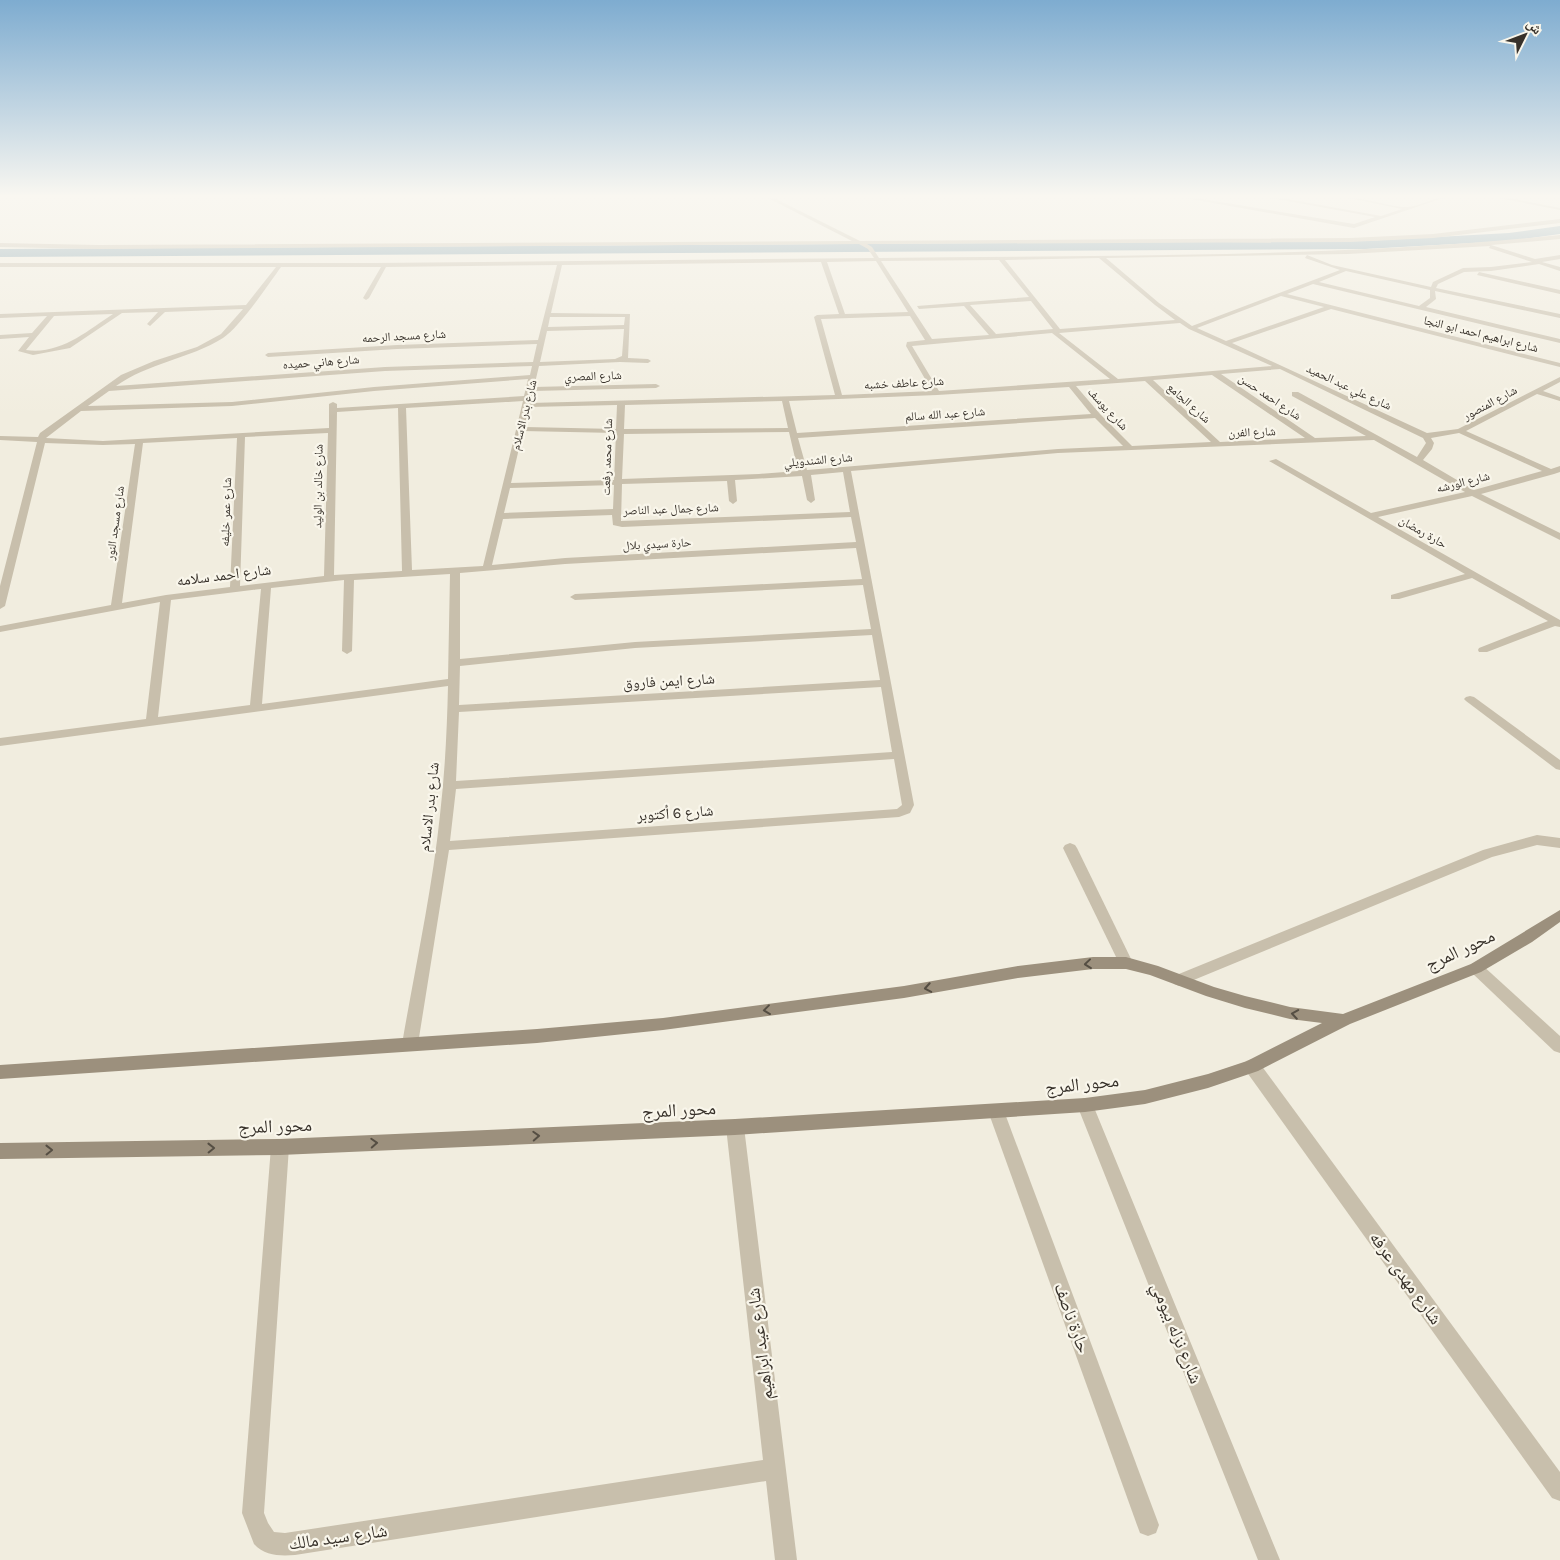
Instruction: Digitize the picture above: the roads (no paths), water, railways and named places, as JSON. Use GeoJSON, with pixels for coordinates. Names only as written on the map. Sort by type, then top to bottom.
{"type":"FeatureCollection","features":[{"type":"Feature","properties":{"kind":"main road","name":"محور المرج"},"geometry":{"type":"LineString","coordinates":[[0,1151],[280,1147],[735,1127],[1085,1105],[1145,1097],[1208,1081],[1252,1066],[1344,1020],[1476,968],[1528,938],[1560,915]]}},
{"type":"Feature","properties":{"kind":"main road","name":"محور المرج"},"geometry":{"type":"LineString","coordinates":[[0,1072],[537,1036],[662,1024],[904,992],[1093,963],[1126,963],[1153,970],[1211,992],[1290,1013],[1344,1020]]}},
{"type":"Feature","properties":{"kind":"street"},"geometry":{"type":"LineString","coordinates":[[0,606],[41,439],[46,433],[108,388],[134,372],[212,342],[223,335],[275,271]]}},
{"type":"Feature","properties":{"kind":"street"},"geometry":{"type":"LineString","coordinates":[[366,298],[381,271]]}},
{"type":"Feature","properties":{"kind":"street","name":"شارع بدر الاسلام"},"geometry":{"type":"LineString","coordinates":[[487,567],[558,271]]}},
{"type":"Feature","properties":{"kind":"street"},"geometry":{"type":"LineString","coordinates":[[827,271],[842,315]]}},
{"type":"Feature","properties":{"kind":"street"},"geometry":{"type":"LineString","coordinates":[[885,271],[929,340]]}},
{"type":"Feature","properties":{"kind":"street"},"geometry":{"type":"LineString","coordinates":[[1010,271],[1056,331],[1117,381]]}},
{"type":"Feature","properties":{"kind":"street","name":"شارع علي عبد الحميد"},"geometry":{"type":"LineString","coordinates":[[1118,271],[1157,304],[1191,328],[1281,367],[1426,436]]}},
{"type":"Feature","properties":{"kind":"street"},"geometry":{"type":"LineString","coordinates":[[1191,328],[1342,271]]}},
{"type":"Feature","properties":{"kind":"street"},"geometry":{"type":"LineString","coordinates":[[1355,271],[1560,316]]}},
{"type":"Feature","properties":{"kind":"street"},"geometry":{"type":"LineString","coordinates":[[1420,308],[1433,299],[1432,293],[1435,283],[1461,271]]}},
{"type":"Feature","properties":{"kind":"street"},"geometry":{"type":"LineString","coordinates":[[1467,271],[1560,292]]}},
{"type":"Feature","properties":{"kind":"street"},"geometry":{"type":"LineString","coordinates":[[1313,282],[1420,308],[1430,317],[1560,341]]}},
{"type":"Feature","properties":{"kind":"street","name":"شارع ابراهيم احمد ابو النجا"},"geometry":{"type":"LineString","coordinates":[[1280,294],[1560,365]]}},
{"type":"Feature","properties":{"kind":"street"},"geometry":{"type":"LineString","coordinates":[[919,307],[1033,299]]}},
{"type":"Feature","properties":{"kind":"street"},"geometry":{"type":"LineString","coordinates":[[966,304],[994,336]]}},
{"type":"Feature","properties":{"kind":"street"},"geometry":{"type":"LineString","coordinates":[[0,316],[248,306]]}},
{"type":"Feature","properties":{"kind":"street"},"geometry":{"type":"LineString","coordinates":[[1226,343],[1330,307]]}},
{"type":"Feature","properties":{"kind":"street"},"geometry":{"type":"LineString","coordinates":[[150,324],[163,310]]}},
{"type":"Feature","properties":{"kind":"street"},"geometry":{"type":"LineString","coordinates":[[52,314],[22,351],[33,353],[68,347],[120,312]]}},
{"type":"Feature","properties":{"kind":"street"},"geometry":{"type":"LineString","coordinates":[[547,316],[624,314],[628,317],[625,357],[620,360]]}},
{"type":"Feature","properties":{"kind":"street"},"geometry":{"type":"LineString","coordinates":[[839,397],[817,317],[913,314]]}},
{"type":"Feature","properties":{"kind":"street"},"geometry":{"type":"LineString","coordinates":[[1417,329],[1430,317]]}},
{"type":"Feature","properties":{"kind":"street"},"geometry":{"type":"LineString","coordinates":[[937,393],[908,344],[929,340],[1181,321]]}},
{"type":"Feature","properties":{"kind":"street"},"geometry":{"type":"LineString","coordinates":[[544,329],[627,327]]}},
{"type":"Feature","properties":{"kind":"street"},"geometry":{"type":"LineString","coordinates":[[0,337],[34,335]]}},
{"type":"Feature","properties":{"kind":"street","name":"شارع مسجد الرحمه"},"geometry":{"type":"LineString","coordinates":[[268,355],[397,347],[541,342]]}},
{"type":"Feature","properties":{"kind":"street","name":"شارع هاني حميده"},"geometry":{"type":"LineString","coordinates":[[108,388],[385,369],[536,362],[648,361]]}},
{"type":"Feature","properties":{"kind":"street","name":"شارع عاطف خشبه"},"geometry":{"type":"LineString","coordinates":[[528,398],[621,403],[785,400],[1071,385],[1281,367]]}},
{"type":"Feature","properties":{"kind":"street","name":"شارع احمد حسن"},"geometry":{"type":"LineString","coordinates":[[1214,373],[1313,440]]}},
{"type":"Feature","properties":{"kind":"street"},"geometry":{"type":"LineString","coordinates":[[79,410],[224,405],[533,377]]}},
{"type":"Feature","properties":{"kind":"street","name":"شارع الجامع"},"geometry":{"type":"LineString","coordinates":[[1146,378],[1218,444]]}},
{"type":"Feature","properties":{"kind":"street","name":"شارع المنصور"},"geometry":{"type":"LineString","coordinates":[[1426,436],[1460,431],[1560,379]]}},
{"type":"Feature","properties":{"kind":"street","name":"شارع يوسف"},"geometry":{"type":"LineString","coordinates":[[1071,385],[1097,416],[1130,448]]}},
{"type":"Feature","properties":{"kind":"street","name":"شارع المصري"},"geometry":{"type":"LineString","coordinates":[[528,398],[656,386]]}},
{"type":"Feature","properties":{"kind":"street"},"geometry":{"type":"LineString","coordinates":[[1537,390],[1560,399]]}},
{"type":"Feature","properties":{"kind":"street","name":"شارع خالد بن الوليد"},"geometry":{"type":"LineString","coordinates":[[329,578],[333,394]]}},
{"type":"Feature","properties":{"kind":"street"},"geometry":{"type":"LineString","coordinates":[[1295,394],[1473,493],[1560,537]]}},
{"type":"Feature","properties":{"kind":"street"},"geometry":{"type":"LineString","coordinates":[[332,410],[528,398]]}},
{"type":"Feature","properties":{"kind":"street"},"geometry":{"type":"LineString","coordinates":[[785,400],[811,500]]}},
{"type":"Feature","properties":{"kind":"street","name":"شارع محمد رفعت"},"geometry":{"type":"LineString","coordinates":[[617,512],[621,403]]}},
{"type":"Feature","properties":{"kind":"street"},"geometry":{"type":"LineString","coordinates":[[402,406],[407,573]]}},
{"type":"Feature","properties":{"kind":"street","name":"شارع عبد الله سالم"},"geometry":{"type":"LineString","coordinates":[[520,430],[793,433],[1097,416]]}},
{"type":"Feature","properties":{"kind":"street"},"geometry":{"type":"LineString","coordinates":[[0,438],[86,443],[139,442],[332,430]]}},
{"type":"Feature","properties":{"kind":"street"},"geometry":{"type":"LineString","coordinates":[[1460,431],[1560,476]]}},
{"type":"Feature","properties":{"kind":"street","name":"شارع عمر خليفه"},"geometry":{"type":"LineString","coordinates":[[235,588],[241,436]]}},
{"type":"Feature","properties":{"kind":"street"},"geometry":{"type":"LineString","coordinates":[[1418,461],[1428,449],[1430,443],[1426,436]]}},
{"type":"Feature","properties":{"kind":"street","name":"شارع الفرن"},"geometry":{"type":"LineString","coordinates":[[1130,448],[1376,438]]}},
{"type":"Feature","properties":{"kind":"street","name":"شارع مسجد النور"},"geometry":{"type":"LineString","coordinates":[[116,607],[139,442]]}},
{"type":"Feature","properties":{"kind":"street","name":"شارع الشندويلي"},"geometry":{"type":"LineString","coordinates":[[507,486],[731,478],[847,470],[1022,453],[1130,448]]}},
{"type":"Feature","properties":{"kind":"street","name":"حارة رمضان"},"geometry":{"type":"LineString","coordinates":[[1273,461],[1558,623]]}},
{"type":"Feature","properties":{"kind":"street","name":"شارع الورشه"},"geometry":{"type":"LineString","coordinates":[[1370,516],[1473,493],[1560,469]]}},
{"type":"Feature","properties":{"kind":"street"},"geometry":{"type":"LineString","coordinates":[[450,785],[899,755],[847,470]]}},
{"type":"Feature","properties":{"kind":"street"},"geometry":{"type":"LineString","coordinates":[[731,478],[733,501]]}},
{"type":"Feature","properties":{"kind":"street","name":"شارع جمال عبد الناصر"},"geometry":{"type":"LineString","coordinates":[[499,516],[617,512],[616,523],[622,524],[855,514]]}},
{"type":"Feature","properties":{"kind":"street","name":"حارة سيدي بلال"},"geometry":{"type":"LineString","coordinates":[[455,571],[565,561],[860,545]]}},
{"type":"Feature","properties":{"kind":"street","name":"شارع بدر الاسلام"},"geometry":{"type":"LineString","coordinates":[[410,1044],[450,785],[454,709],[455,571]]}},
{"type":"Feature","properties":{"kind":"street","name":"شارع احمد سلامه"},"geometry":{"type":"LineString","coordinates":[[0,629],[166,598],[235,588],[329,578],[455,571]]}},
{"type":"Feature","properties":{"kind":"street"},"geometry":{"type":"LineString","coordinates":[[1395,597],[1472,574]]}},
{"type":"Feature","properties":{"kind":"street"},"geometry":{"type":"LineString","coordinates":[[347,651],[349,577]]}},
{"type":"Feature","properties":{"kind":"street"},"geometry":{"type":"LineString","coordinates":[[576,597],[867,582]]}},
{"type":"Feature","properties":{"kind":"street"},"geometry":{"type":"LineString","coordinates":[[256,708],[266,585]]}},
{"type":"Feature","properties":{"kind":"street"},"geometry":{"type":"LineString","coordinates":[[152,722],[166,598]]}},
{"type":"Feature","properties":{"kind":"street"},"geometry":{"type":"LineString","coordinates":[[1483,650],[1558,623]]}},
{"type":"Feature","properties":{"kind":"street"},"geometry":{"type":"LineString","coordinates":[[454,663],[635,645],[876,632]]}},
{"type":"Feature","properties":{"kind":"street"},"geometry":{"type":"LineString","coordinates":[[0,742],[454,682]]}},
{"type":"Feature","properties":{"kind":"street","name":"شارع ايمن فاروق"},"geometry":{"type":"LineString","coordinates":[[454,709],[886,683]]}},
{"type":"Feature","properties":{"kind":"street"},"geometry":{"type":"LineString","coordinates":[[1470,699],[1560,766]]}},
{"type":"Feature","properties":{"kind":"street","name":"شارع 6 أكتوبر"},"geometry":{"type":"LineString","coordinates":[[442,846],[899,813],[908,807],[899,755]]}},
{"type":"Feature","properties":{"kind":"street"},"geometry":{"type":"LineString","coordinates":[[1179,980],[1488,853],[1537,840],[1560,843]]}},
{"type":"Feature","properties":{"kind":"street"},"geometry":{"type":"LineString","coordinates":[[1070,848],[1126,963]]}},
{"type":"Feature","properties":{"kind":"street"},"geometry":{"type":"LineString","coordinates":[[1476,968],[1560,1046]]}},
{"type":"Feature","properties":{"kind":"street","name":"شارع مهدى عرفه"},"geometry":{"type":"LineString","coordinates":[[1252,1066],[1560,1490]]}},
{"type":"Feature","properties":{"kind":"street","name":"شارع نزله بيومي"},"geometry":{"type":"LineString","coordinates":[[1085,1105],[1269,1560]]}},
{"type":"Feature","properties":{"kind":"street","name":"حارة ناصف"},"geometry":{"type":"LineString","coordinates":[[996,1111],[1148,1525]]}},
{"type":"Feature","properties":{"kind":"street","name":"شارع عيد ابراهيم"},"geometry":{"type":"LineString","coordinates":[[735,1127],[786,1560]]}},
{"type":"Feature","properties":{"kind":"street","name":"شارع سيد مالك"},"geometry":{"type":"LineString","coordinates":[[280,1147],[254,1513],[259,1534],[266,1540],[275,1545],[296,1544],[775,1469]]}}]}
